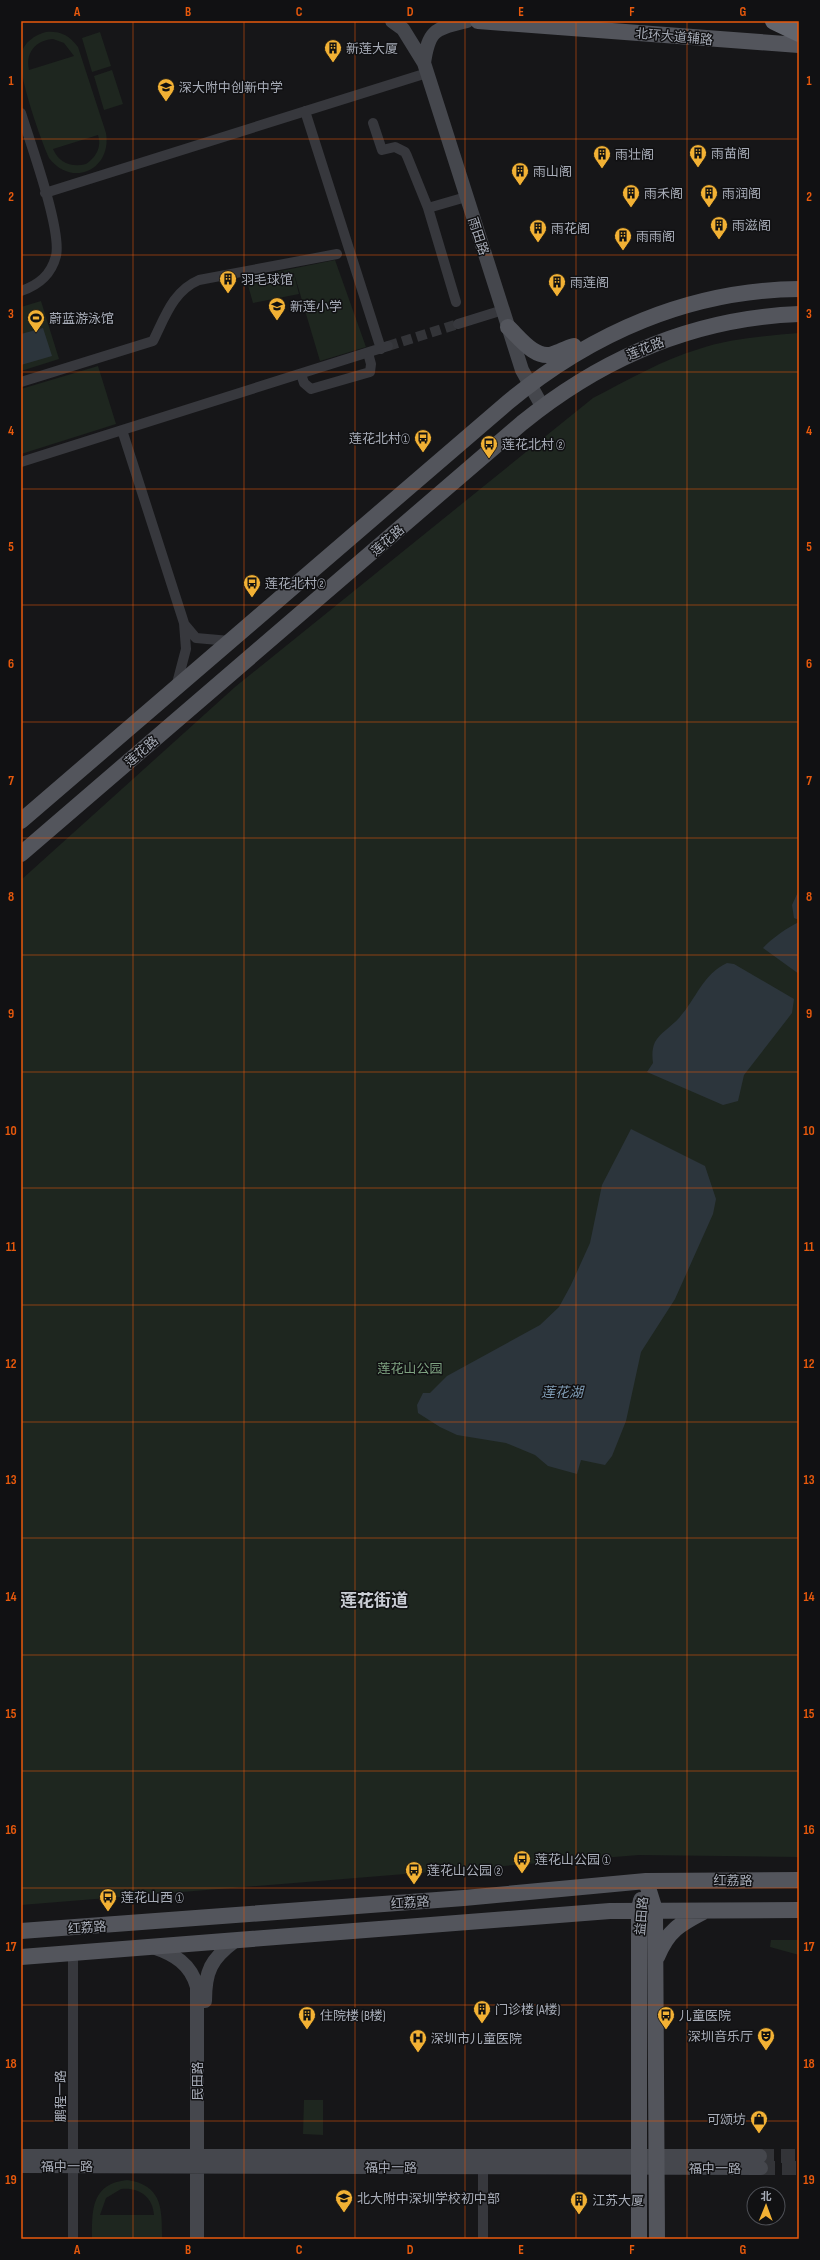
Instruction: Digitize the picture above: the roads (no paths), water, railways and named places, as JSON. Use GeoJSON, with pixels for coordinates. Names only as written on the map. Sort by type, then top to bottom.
{"type":"FeatureCollection","features":[{"type":"Feature","properties":{"kind":"highway"},"geometry":{"type":"LineString","coordinates":[[774,21],[799,33]]}},
{"type":"Feature","properties":{"kind":"main road","name":"北环大道辅路"},"geometry":{"type":"LineString","coordinates":[[478,21],[799,45]]}},
{"type":"Feature","properties":{"kind":"main road","name":"莲花路"},"geometry":{"type":"LineString","coordinates":[[21,821],[530,384],[597,341],[652,316],[710,298],[761,290],[799,289]]}},
{"type":"Feature","properties":{"kind":"main road","name":"莲花路"},"geometry":{"type":"LineString","coordinates":[[21,854],[542,406],[600,369],[663,340],[729,322],[799,314]]}},
{"type":"Feature","properties":{"kind":"main road"},"geometry":{"type":"LineString","coordinates":[[508,327],[531,348],[542,354],[553,354],[564,349],[597,341]]}},
{"type":"Feature","properties":{"kind":"main road","name":"红荔路"},"geometry":{"type":"LineString","coordinates":[[21,1932],[464,1898],[646,1881],[799,1880]]}},
{"type":"Feature","properties":{"kind":"main road","name":"益田路"},"geometry":{"type":"LineString","coordinates":[[639,2239],[639,2162],[647,1910],[646,1881]]}},
{"type":"Feature","properties":{"kind":"main road","name":"红荔路"},"geometry":{"type":"LineString","coordinates":[[21,1957],[647,1910],[799,1910]]}},
{"type":"Feature","properties":{"kind":"main road","name":"益田路"},"geometry":{"type":"LineString","coordinates":[[647,1910],[656,1960],[657,2239]]}},
{"type":"Feature","properties":{"kind":"main road"},"geometry":{"type":"LineString","coordinates":[[656,1960],[664,1940],[673,1929],[706,1910]]}},
{"type":"Feature","properties":{"kind":"street","name":"雨田路"},"geometry":{"type":"LineString","coordinates":[[392,21],[403,29],[425,68],[522,370],[542,406]]}},
{"type":"Feature","properties":{"kind":"street","name":"雨田路"},"geometry":{"type":"LineString","coordinates":[[425,68],[427,41],[431,36],[446,26],[467,21]]}},
{"type":"Feature","properties":{"kind":"street"},"geometry":{"type":"LineString","coordinates":[[45,193],[306,111],[425,68]]}},
{"type":"Feature","properties":{"kind":"street"},"geometry":{"type":"LineString","coordinates":[[21,462],[385,348],[306,111]]}},
{"type":"Feature","properties":{"kind":"street"},"geometry":{"type":"LineString","coordinates":[[21,113],[55,229],[56,255],[51,269],[43,280],[33,287],[21,291]]}},
{"type":"Feature","properties":{"kind":"street"},"geometry":{"type":"LineString","coordinates":[[373,123],[382,150],[395,147],[405,152],[428,208],[456,302]]}},
{"type":"Feature","properties":{"kind":"street"},"geometry":{"type":"LineString","coordinates":[[428,208],[466,197]]}},
{"type":"Feature","properties":{"kind":"street"},"geometry":{"type":"LineString","coordinates":[[21,382],[153,340],[176,296],[190,284],[199,280],[337,254]]}},
{"type":"Feature","properties":{"kind":"street"},"geometry":{"type":"LineString","coordinates":[[458,324],[503,310]]}},
{"type":"Feature","properties":{"kind":"street"},"geometry":{"type":"LineString","coordinates":[[301,374],[304,383],[311,389],[370,372],[371,364],[368,353]]}},
{"type":"Feature","properties":{"kind":"street"},"geometry":{"type":"LineString","coordinates":[[122,430],[184,623],[186,649],[175,688]]}},
{"type":"Feature","properties":{"kind":"street"},"geometry":{"type":"LineString","coordinates":[[184,623],[196,638],[230,641]]}},
{"type":"Feature","properties":{"kind":"street","name":"民田路"},"geometry":{"type":"LineString","coordinates":[[197,2239],[201,2161],[206,1983],[208,1972],[215,1959],[235,1941]]}},
{"type":"Feature","properties":{"kind":"street","name":"民田路"},"geometry":{"type":"LineString","coordinates":[[153,1947],[180,1959],[192,1974],[197,1987],[201,2161],[206,2239]]}},
{"type":"Feature","properties":{"kind":"street","name":"鹏程一路"},"geometry":{"type":"LineString","coordinates":[[73,1953],[73,2239]]}},
{"type":"Feature","properties":{"kind":"street","name":"福中一路"},"geometry":{"type":"LineString","coordinates":[[21,2156],[73,2161],[761,2162]]}},
{"type":"Feature","properties":{"kind":"street","name":"福中一路"},"geometry":{"type":"LineString","coordinates":[[21,2166],[73,2161]]}},
{"type":"Feature","properties":{"kind":"street","name":"福中一路"},"geometry":{"type":"LineString","coordinates":[[201,2161],[483,2167],[639,2162]]}},
{"type":"Feature","properties":{"kind":"street"},"geometry":{"type":"LineString","coordinates":[[483,2167],[483,2239]]}},
{"type":"Feature","properties":{"kind":"water"},"geometry":{"type":"Polygon","coordinates":[[[43,328],[52,356],[21,365],[21,334],[43,328]]]}},
{"type":"Feature","properties":{"kind":"water"},"geometry":{"type":"Polygon","coordinates":[[[799,890],[799,920],[794,918],[792,905],[799,890]]]}},
{"type":"Feature","properties":{"kind":"water"},"geometry":{"type":"Polygon","coordinates":[[[799,922],[799,974],[763,948],[770,941],[799,922]]]}},
{"type":"Feature","properties":{"kind":"water"},"geometry":{"type":"Polygon","coordinates":[[[727,963],[734,964],[794,999],[792,1013],[744,1075],[738,1101],[723,1105],[647,1072],[653,1063],[653,1049],[657,1039],[685,1011],[706,980],[727,963]]]}},
{"type":"Feature","properties":{"kind":"water","name":"莲花湖"},"geometry":{"type":"Polygon","coordinates":[[[631,1129],[705,1166],[716,1199],[713,1214],[675,1299],[641,1352],[626,1421],[612,1456],[605,1465],[581,1460],[577,1474],[548,1466],[535,1455],[506,1443],[457,1435],[440,1427],[418,1413],[417,1405],[423,1393],[430,1393],[447,1376],[540,1325],[559,1307],[571,1285],[590,1243],[602,1185],[631,1129]]]}},
{"type":"Feature","properties":{"kind":"tunnel"},"geometry":{"type":"LineString","coordinates":[[388,346],[458,324]]}},
{"type":"Feature","properties":{"kind":"tunnel"},"geometry":{"type":"LineString","coordinates":[[760,2156],[799,2156]]}},
{"type":"Feature","properties":{"kind":"tunnel"},"geometry":{"type":"LineString","coordinates":[[761,2168],[799,2168]]}},
{"type":"Feature","properties":{"kind":"place","name":"新莲大厦"},"geometry":{"type":"Point","coordinates":[333,63]}},
{"type":"Feature","properties":{"kind":"place","name":"深大附中创新中学"},"geometry":{"type":"Point","coordinates":[166,102]}},
{"type":"Feature","properties":{"kind":"place","name":"雨苗阁"},"geometry":{"type":"Point","coordinates":[698,168]}},
{"type":"Feature","properties":{"kind":"place","name":"雨壮阁"},"geometry":{"type":"Point","coordinates":[602,169]}},
{"type":"Feature","properties":{"kind":"place","name":"雨山阁"},"geometry":{"type":"Point","coordinates":[520,186]}},
{"type":"Feature","properties":{"kind":"place","name":"雨禾阁"},"geometry":{"type":"Point","coordinates":[631,208]}},
{"type":"Feature","properties":{"kind":"place","name":"雨润阁"},"geometry":{"type":"Point","coordinates":[709,208]}},
{"type":"Feature","properties":{"kind":"place","name":"雨滋阁"},"geometry":{"type":"Point","coordinates":[719,240]}},
{"type":"Feature","properties":{"kind":"place","name":"雨花阁"},"geometry":{"type":"Point","coordinates":[538,243]}},
{"type":"Feature","properties":{"kind":"place","name":"雨雨阁"},"geometry":{"type":"Point","coordinates":[623,251]}},
{"type":"Feature","properties":{"kind":"place","name":"羽毛球馆"},"geometry":{"type":"Point","coordinates":[228,294]}},
{"type":"Feature","properties":{"kind":"place","name":"雨莲阁"},"geometry":{"type":"Point","coordinates":[557,297]}},
{"type":"Feature","properties":{"kind":"place","name":"新莲小学"},"geometry":{"type":"Point","coordinates":[277,321]}},
{"type":"Feature","properties":{"kind":"place","name":"蔚蓝游泳馆"},"geometry":{"type":"Point","coordinates":[36,333]}},
{"type":"Feature","properties":{"kind":"place","name":"莲花北村①"},"geometry":{"type":"Point","coordinates":[423,453]}},
{"type":"Feature","properties":{"kind":"place","name":"莲花北村 ②"},"geometry":{"type":"Point","coordinates":[489,459]}},
{"type":"Feature","properties":{"kind":"place","name":"莲花北村②"},"geometry":{"type":"Point","coordinates":[252,598]}},
{"type":"Feature","properties":{"kind":"place","name":"莲花山公园 ①"},"geometry":{"type":"Point","coordinates":[522,1874]}},
{"type":"Feature","properties":{"kind":"place","name":"莲花山公园 ②"},"geometry":{"type":"Point","coordinates":[414,1885]}},
{"type":"Feature","properties":{"kind":"place","name":"莲花山西 ①"},"geometry":{"type":"Point","coordinates":[108,1912]}},
{"type":"Feature","properties":{"kind":"place","name":"门诊楼 (A楼)"},"geometry":{"type":"Point","coordinates":[482,2024]}},
{"type":"Feature","properties":{"kind":"place","name":"住院楼 (B楼)"},"geometry":{"type":"Point","coordinates":[307,2030]}},
{"type":"Feature","properties":{"kind":"place","name":"儿童医院"},"geometry":{"type":"Point","coordinates":[666,2030]}},
{"type":"Feature","properties":{"kind":"place","name":"深圳音乐厅"},"geometry":{"type":"Point","coordinates":[766,2051]}},
{"type":"Feature","properties":{"kind":"place","name":"深圳市儿童医院"},"geometry":{"type":"Point","coordinates":[418,2053]}},
{"type":"Feature","properties":{"kind":"place","name":"可颂坊"},"geometry":{"type":"Point","coordinates":[759,2134]}},
{"type":"Feature","properties":{"kind":"place","name":"北大附中深圳学校初中部"},"geometry":{"type":"Point","coordinates":[344,2213]}},
{"type":"Feature","properties":{"kind":"place","name":"江苏大厦"},"geometry":{"type":"Point","coordinates":[579,2215]}},
{"type":"Feature","properties":{"kind":"district","name":"莲花街道"},"geometry":{"type":"Point","coordinates":[374,1600]}},
{"type":"Feature","properties":{"kind":"park label","name":"莲花山公园"},"geometry":{"type":"Point","coordinates":[410,1368]}}]}
